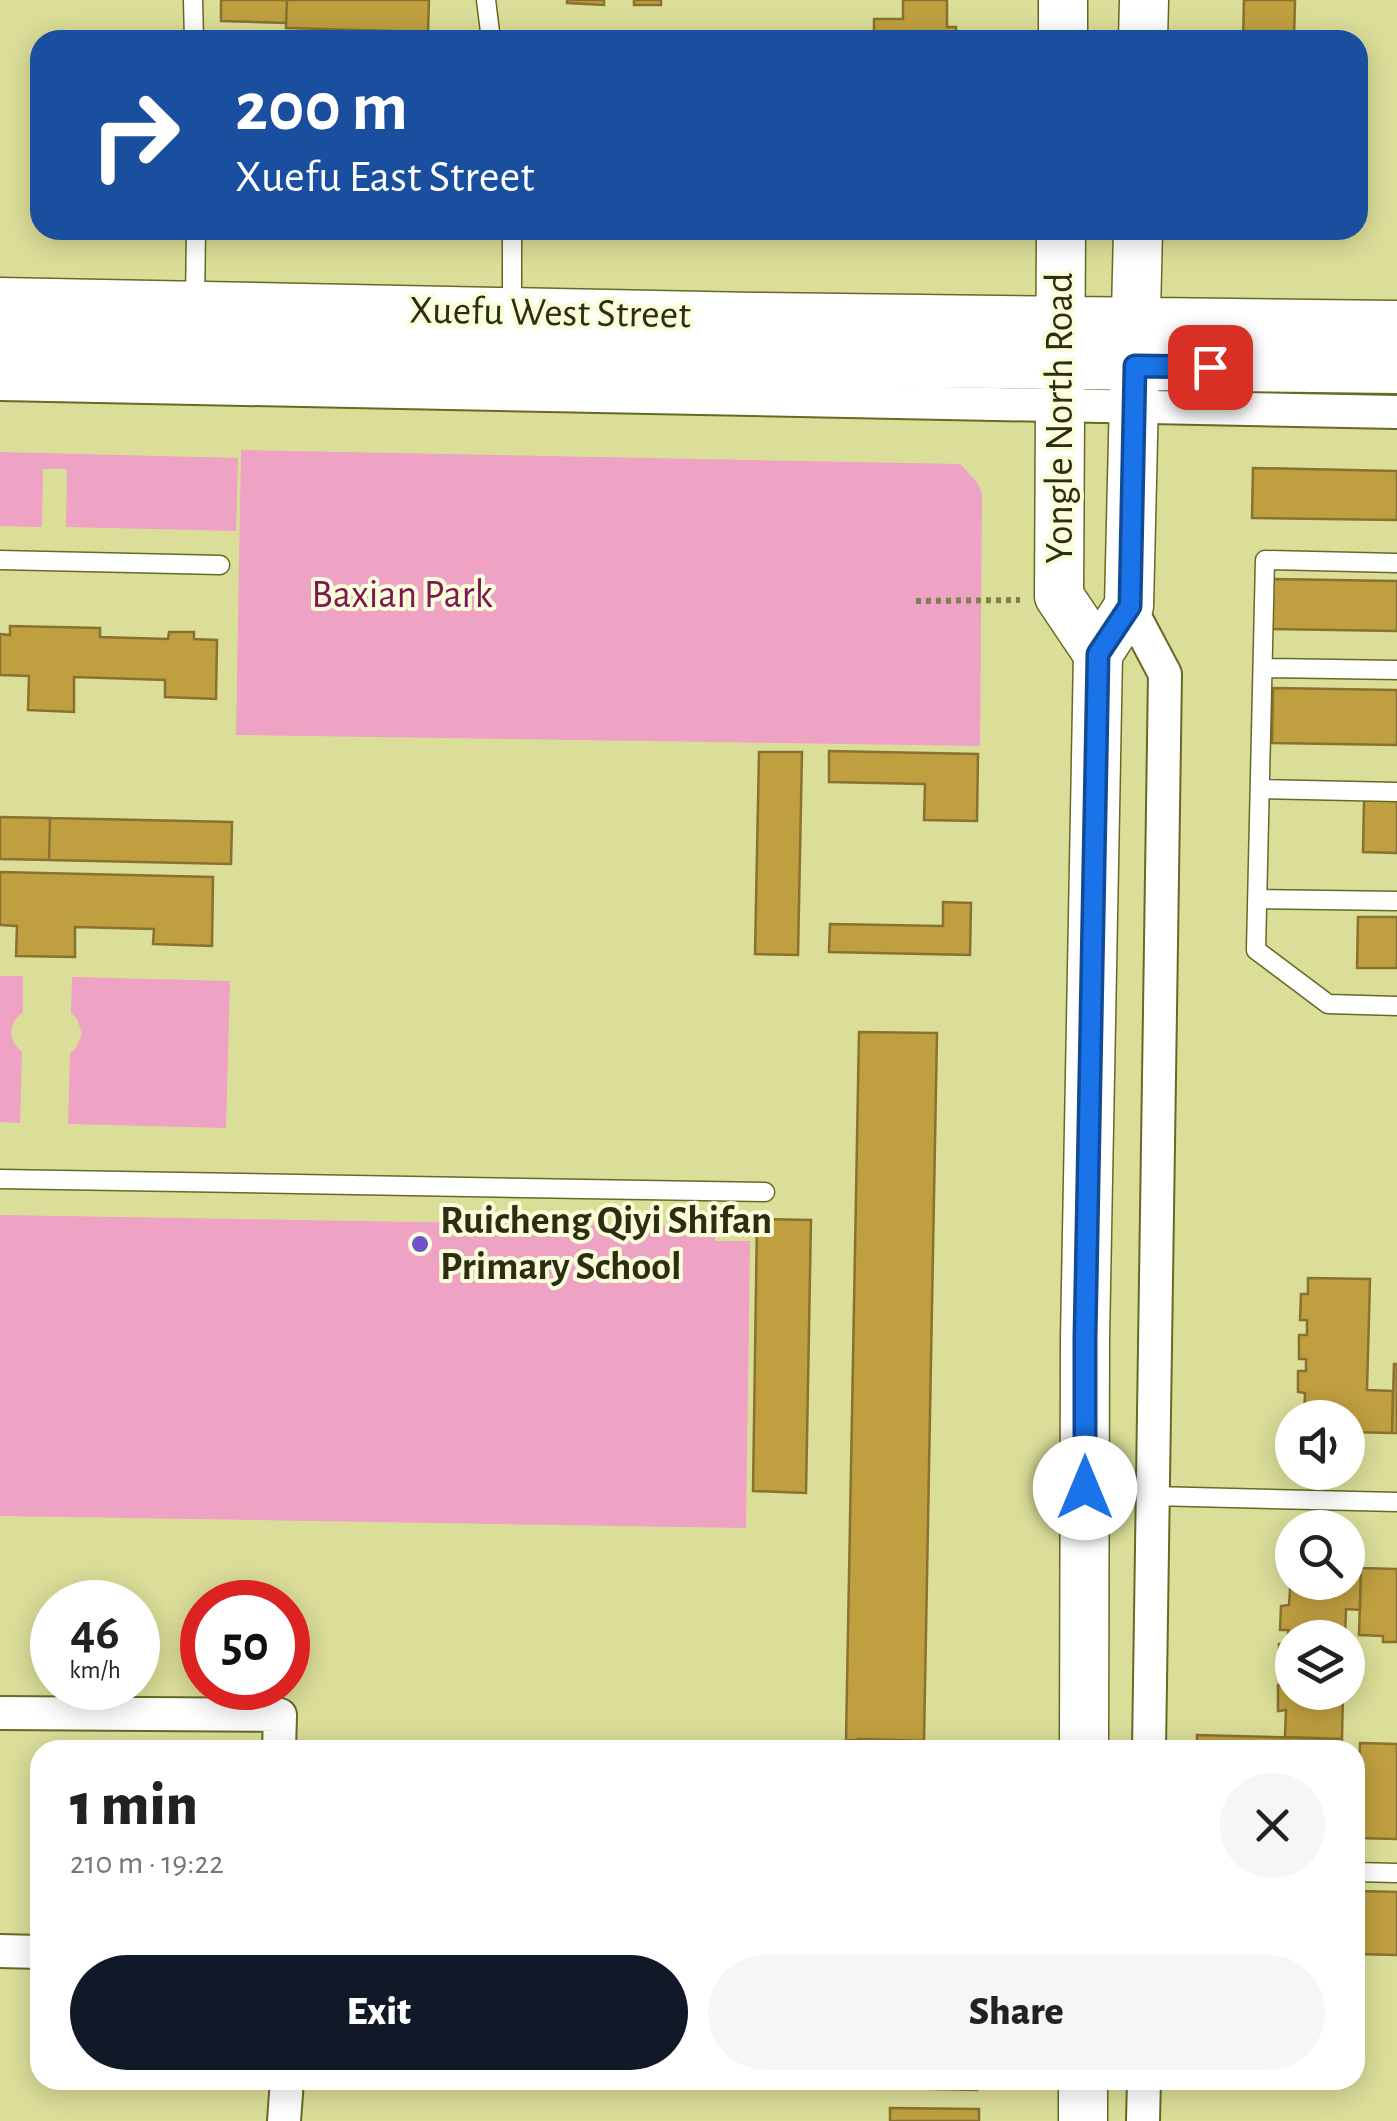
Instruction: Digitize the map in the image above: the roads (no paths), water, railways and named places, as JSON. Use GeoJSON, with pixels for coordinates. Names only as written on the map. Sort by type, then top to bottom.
{"type":"FeatureCollection","features":[{"type":"Feature","properties":{"kind":"street"},"geometry":{"type":"LineString","coordinates":[[1062,30],[1063,0]]}},
{"type":"Feature","properties":{"kind":"street"},"geometry":{"type":"LineString","coordinates":[[1143,30],[1144,0]]}},
{"type":"Feature","properties":{"kind":"street","name":"Yongle North Road"},"geometry":{"type":"LineString","coordinates":[[1064,240],[1098,359],[1130,606]]}},
{"type":"Feature","properties":{"kind":"street","name":"Yongle North Road"},"geometry":{"type":"LineString","coordinates":[[1098,654],[1059,596],[1098,359],[1135,240]]}},
{"type":"Feature","properties":{"kind":"street","name":"Xuefu West Street"},"geometry":{"type":"LineString","coordinates":[[0,302],[512,312],[1098,359]]}},
{"type":"Feature","properties":{"kind":"street"},"geometry":{"type":"LineString","coordinates":[[1098,359],[1397,325]]}},
{"type":"Feature","properties":{"kind":"street","name":"Xuefu West Street"},"geometry":{"type":"LineString","coordinates":[[0,346],[1098,359]]}},
{"type":"Feature","properties":{"kind":"street"},"geometry":{"type":"LineString","coordinates":[[1098,359],[1397,412]]}},
{"type":"Feature","properties":{"kind":"street"},"geometry":{"type":"LineString","coordinates":[[0,384],[1098,359],[1397,369]]}},
{"type":"Feature","properties":{"kind":"street"},"geometry":{"type":"LineString","coordinates":[[1084,1740],[1085,1338],[1098,654],[1130,606],[1165,674],[1149,1740]]}},
{"type":"Feature","properties":{"kind":"street"},"geometry":{"type":"LineString","coordinates":[[0,1713],[280,1715],[279,1740]]}},
{"type":"Feature","properties":{"kind":"street"},"geometry":{"type":"LineString","coordinates":[[0,1951],[30,1952]]}},
{"type":"Feature","properties":{"kind":"street"},"geometry":{"type":"LineString","coordinates":[[284,2121],[286,2090]]}},
{"type":"Feature","properties":{"kind":"street"},"geometry":{"type":"LineString","coordinates":[[1083,2090],[1083,2121]]}},
{"type":"Feature","properties":{"kind":"street"},"geometry":{"type":"LineString","coordinates":[[1143,2121],[1144,2090]]}},
{"type":"Feature","properties":{"kind":"lane"},"geometry":{"type":"LineString","coordinates":[[193,0],[194,30]]}},
{"type":"Feature","properties":{"kind":"lane"},"geometry":{"type":"LineString","coordinates":[[486,0],[490,30]]}},
{"type":"Feature","properties":{"kind":"lane"},"geometry":{"type":"LineString","coordinates":[[195,306],[196,240]]}},
{"type":"Feature","properties":{"kind":"lane"},"geometry":{"type":"LineString","coordinates":[[512,240],[512,312]]}},
{"type":"Feature","properties":{"kind":"lane"},"geometry":{"type":"LineString","coordinates":[[0,560],[220,565]]}},
{"type":"Feature","properties":{"kind":"lane"},"geometry":{"type":"LineString","coordinates":[[1397,563],[1265,560],[1256,950],[1328,1004],[1397,1006]]}},
{"type":"Feature","properties":{"kind":"lane"},"geometry":{"type":"LineString","coordinates":[[1262,668],[1397,670]]}},
{"type":"Feature","properties":{"kind":"lane"},"geometry":{"type":"LineString","coordinates":[[1260,789],[1397,792]]}},
{"type":"Feature","properties":{"kind":"lane"},"geometry":{"type":"LineString","coordinates":[[1258,899],[1397,901]]}},
{"type":"Feature","properties":{"kind":"lane"},"geometry":{"type":"LineString","coordinates":[[0,1179],[765,1192]]}},
{"type":"Feature","properties":{"kind":"lane"},"geometry":{"type":"LineString","coordinates":[[1152,1496],[1397,1502]]}},
{"type":"Feature","properties":{"kind":"lane"},"geometry":{"type":"LineString","coordinates":[[1365,1872],[1397,1873]]}},
{"type":"Feature","properties":{"kind":"place","name":"Ruicheng Qiyi Shifan Primary School"},"geometry":{"type":"Point","coordinates":[420,1244]}},
{"type":"Feature","properties":{"kind":"park label","name":"Baxian Park"},"geometry":{"type":"Point","coordinates":[402,595]}}]}
